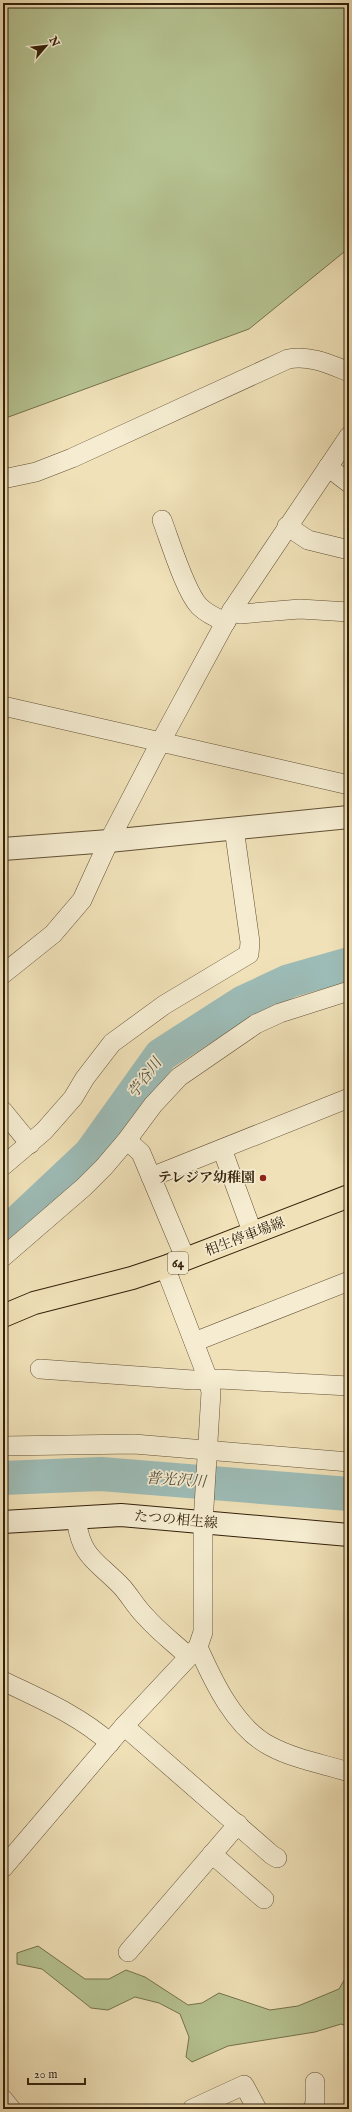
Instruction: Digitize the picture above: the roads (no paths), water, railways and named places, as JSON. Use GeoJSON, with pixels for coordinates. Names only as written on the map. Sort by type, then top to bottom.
{"type":"FeatureCollection","features":[{"type":"Feature","properties":{"kind":"main road"},"geometry":{"type":"LineString","coordinates":[[3,849],[109,841],[349,817]]}},
{"type":"Feature","properties":{"kind":"main road","name":"相生停車場線"},"geometry":{"type":"LineString","coordinates":[[3,1316],[34,1303],[132,1278],[186,1260],[349,1196]]}},
{"type":"Feature","properties":{"kind":"main road","name":"たつの相生線"},"geometry":{"type":"LineString","coordinates":[[3,1522],[121,1515],[203,1516],[349,1536]]}},
{"type":"Feature","properties":{"kind":"street"},"geometry":{"type":"LineString","coordinates":[[3,479],[36,472],[72,458],[288,359],[299,357],[314,359],[349,372]]}},
{"type":"Feature","properties":{"kind":"street"},"geometry":{"type":"LineString","coordinates":[[3,974],[52,934],[68,918],[90,885],[109,841],[229,616],[287,526],[349,436]]}},
{"type":"Feature","properties":{"kind":"street"},"geometry":{"type":"LineString","coordinates":[[328,467],[349,483]]}},
{"type":"Feature","properties":{"kind":"street"},"geometry":{"type":"LineString","coordinates":[[162,520],[187,585],[198,605],[208,614],[229,616],[300,609],[349,612]]}},
{"type":"Feature","properties":{"kind":"street"},"geometry":{"type":"LineString","coordinates":[[287,526],[308,540],[349,550]]}},
{"type":"Feature","properties":{"kind":"street"},"geometry":{"type":"LineString","coordinates":[[3,706],[349,785]]}},
{"type":"Feature","properties":{"kind":"street"},"geometry":{"type":"LineString","coordinates":[[3,1166],[44,1131],[73,1098],[85,1078],[112,1043],[164,1005],[249,954],[250,942],[234,828]]}},
{"type":"Feature","properties":{"kind":"street"},"geometry":{"type":"LineString","coordinates":[[3,1257],[84,1187],[127,1140],[153,1105],[179,1077],[256,1024],[280,1012],[349,991]]}},
{"type":"Feature","properties":{"kind":"street"},"geometry":{"type":"LineString","coordinates":[[151,1177],[349,1098]]}},
{"type":"Feature","properties":{"kind":"street"},"geometry":{"type":"LineString","coordinates":[[3,1111],[30,1144]]}},
{"type":"Feature","properties":{"kind":"street"},"geometry":{"type":"LineString","coordinates":[[127,1140],[141,1153],[186,1260]]}},
{"type":"Feature","properties":{"kind":"street"},"geometry":{"type":"LineString","coordinates":[[222,1149],[253,1234]]}},
{"type":"Feature","properties":{"kind":"street"},"geometry":{"type":"LineString","coordinates":[[3,1868],[124,1726],[193,1651],[203,1632],[203,1516],[208,1453],[210,1392],[208,1379],[165,1267]]}},
{"type":"Feature","properties":{"kind":"street"},"geometry":{"type":"LineString","coordinates":[[194,1342],[349,1281]]}},
{"type":"Feature","properties":{"kind":"street"},"geometry":{"type":"LineString","coordinates":[[40,1369],[193,1380],[208,1379],[349,1386]]}},
{"type":"Feature","properties":{"kind":"street"},"geometry":{"type":"LineString","coordinates":[[3,1446],[95,1443],[208,1453],[349,1462]]}},
{"type":"Feature","properties":{"kind":"street"},"geometry":{"type":"LineString","coordinates":[[76,1518],[78,1534],[84,1549],[92,1560],[122,1587],[144,1616],[193,1651],[234,1712],[252,1733],[270,1746],[289,1754],[349,1772]]}},
{"type":"Feature","properties":{"kind":"street"},"geometry":{"type":"LineString","coordinates":[[3,1681],[57,1707],[95,1730],[110,1743]]}},
{"type":"Feature","properties":{"kind":"street"},"geometry":{"type":"LineString","coordinates":[[124,1726],[238,1824],[272,1856],[278,1858]]}},
{"type":"Feature","properties":{"kind":"street"},"geometry":{"type":"LineString","coordinates":[[128,1952],[238,1824]]}},
{"type":"Feature","properties":{"kind":"street"},"geometry":{"type":"LineString","coordinates":[[212,1854],[264,1899]]}},
{"type":"Feature","properties":{"kind":"street"},"geometry":{"type":"LineString","coordinates":[[313,2109],[315,2103],[315,2082]]}},
{"type":"Feature","properties":{"kind":"street"},"geometry":{"type":"LineString","coordinates":[[192,2109],[244,2085],[257,2109]]}},
{"type":"Feature","properties":{"kind":"street"},"geometry":{"type":"LineString","coordinates":[[3,2099],[11,2109]]}},
{"type":"Feature","properties":{"kind":"waterway","name":"苧谷川"},"geometry":{"type":"LineString","coordinates":[[3,1236],[91,1153],[161,1055],[242,1003],[289,981],[349,964]]}},
{"type":"Feature","properties":{"kind":"waterway","name":"普光沢川"},"geometry":{"type":"LineString","coordinates":[[3,1478],[101,1474],[349,1494]]}},
{"type":"Feature","properties":{"kind":"place","name":"テレジア幼稚園"},"geometry":{"type":"Point","coordinates":[263,1178]}}]}
